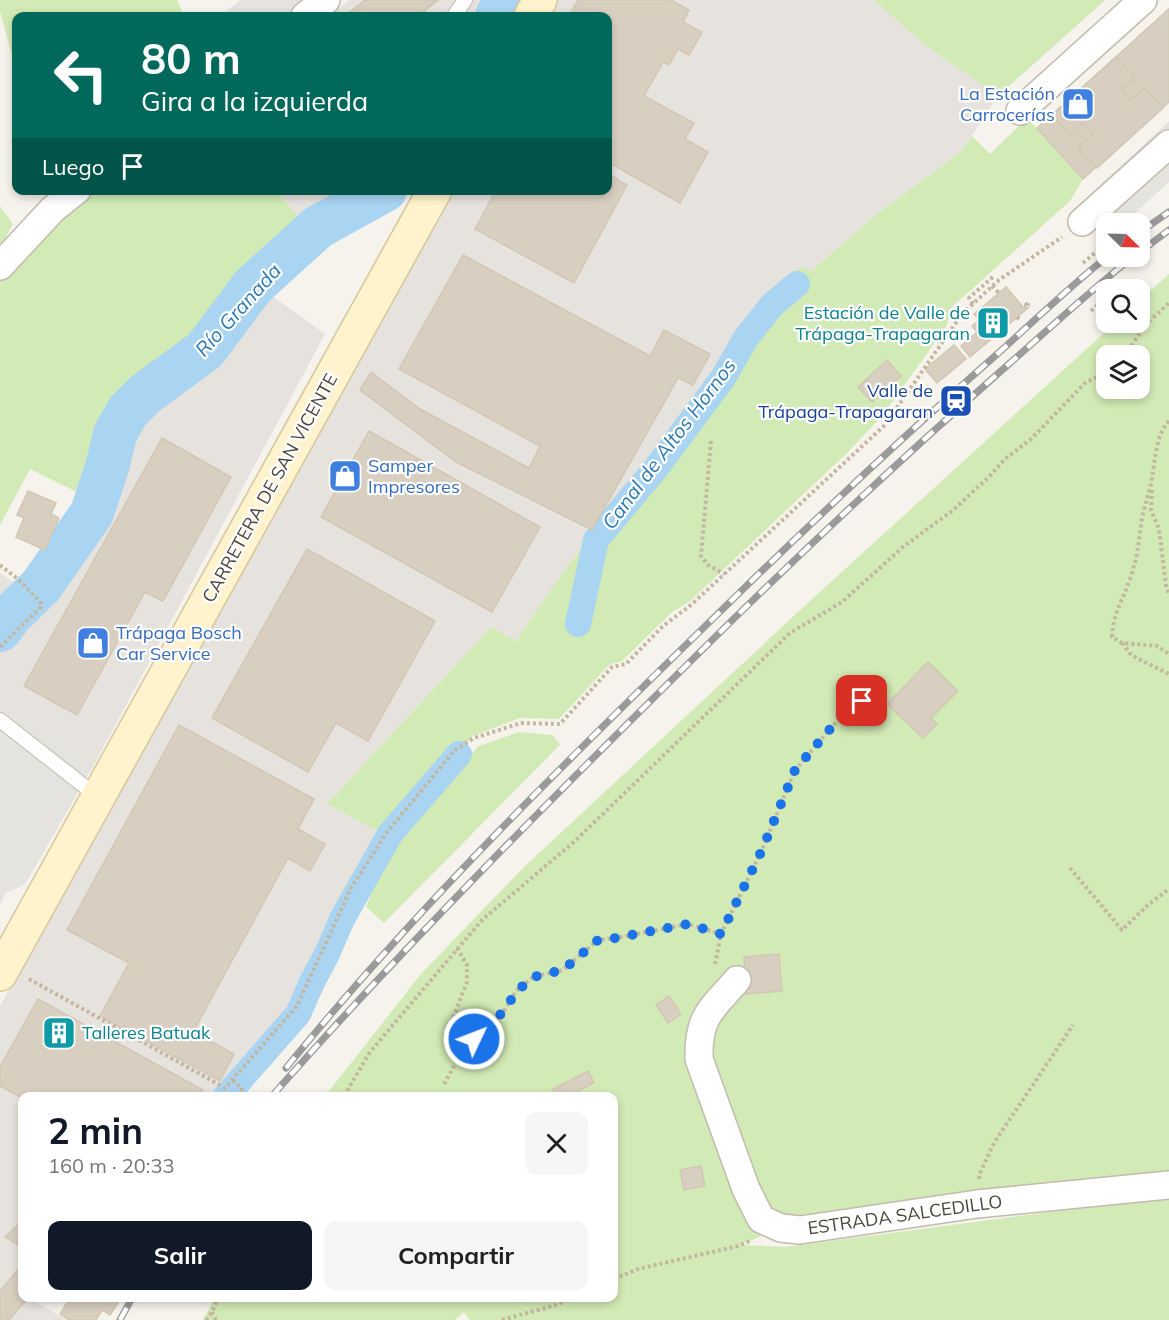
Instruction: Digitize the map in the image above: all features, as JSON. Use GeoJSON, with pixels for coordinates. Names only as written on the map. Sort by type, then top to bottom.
{"type":"FeatureCollection","features":[{"type":"Feature","properties":{"kind":"street"},"geometry":{"type":"LineString","coordinates":[[310,12],[326,0]]}},
{"type":"Feature","properties":{"kind":"street"},"geometry":{"type":"LineString","coordinates":[[1020,111],[1143,0]]}},
{"type":"Feature","properties":{"kind":"street"},"geometry":{"type":"LineString","coordinates":[[1082,222],[1169,144]]}},
{"type":"Feature","properties":{"kind":"street"},"geometry":{"type":"LineString","coordinates":[[0,266],[53,209],[71,195]]}},
{"type":"Feature","properties":{"kind":"street","name":"CARRETERA DE SAN VICENTE"},"geometry":{"type":"LineString","coordinates":[[2,970],[432,195]]}},
{"type":"Feature","properties":{"kind":"street","name":"ESTRADA SALCEDILLO"},"geometry":{"type":"LineString","coordinates":[[726,973],[699,1036],[699,1059],[746,1189],[761,1219],[781,1228],[800,1230],[977,1204],[1169,1185]]}},
{"type":"Feature","properties":{"kind":"lane"},"geometry":{"type":"LineString","coordinates":[[0,720],[98,797]]}},
{"type":"Feature","properties":{"kind":"path"},"geometry":{"type":"LineString","coordinates":[[2,970],[225,1088],[297,1006],[351,888],[387,832],[455,750],[474,738],[521,723],[560,724],[612,668],[626,664],[663,626],[691,604],[885,425],[962,314],[992,286],[1082,222]]}},
{"type":"Feature","properties":{"kind":"path"},"geometry":{"type":"LineString","coordinates":[[1083,263],[1096,252]]}},
{"type":"Feature","properties":{"kind":"path"},"geometry":{"type":"LineString","coordinates":[[973,304],[969,298],[995,275]]}},
{"type":"Feature","properties":{"kind":"path"},"geometry":{"type":"LineString","coordinates":[[992,286],[999,293]]}},
{"type":"Feature","properties":{"kind":"path"},"geometry":{"type":"LineString","coordinates":[[1132,345],[1144,325],[1169,303]]}},
{"type":"Feature","properties":{"kind":"path"},"geometry":{"type":"LineString","coordinates":[[1091,311],[1096,306]]}},
{"type":"Feature","properties":{"kind":"path"},"geometry":{"type":"LineString","coordinates":[[346,1092],[370,1052],[482,920],[575,841],[790,633],[842,602],[903,546],[952,512],[1005,459],[1031,439],[1086,382],[1096,378]]}},
{"type":"Feature","properties":{"kind":"path"},"geometry":{"type":"LineString","coordinates":[[1169,421],[1164,426],[1156,453],[1151,510],[1159,529],[1169,595]]}},
{"type":"Feature","properties":{"kind":"path"},"geometry":{"type":"LineString","coordinates":[[711,441],[701,556],[708,565],[724,574]]}},
{"type":"Feature","properties":{"kind":"path"},"geometry":{"type":"LineString","coordinates":[[1152,482],[1142,517],[1140,546],[1131,578],[1113,620],[1112,637],[1122,643],[1131,655],[1169,674]]}},
{"type":"Feature","properties":{"kind":"path"},"geometry":{"type":"LineString","coordinates":[[0,565],[19,580],[40,603],[40,607],[0,647]]}},
{"type":"Feature","properties":{"kind":"path"},"geometry":{"type":"LineString","coordinates":[[1122,643],[1157,646],[1169,654]]}},
{"type":"Feature","properties":{"kind":"path"},"geometry":{"type":"LineString","coordinates":[[726,973],[721,934],[762,850],[795,770],[849,707],[874,695]]}},
{"type":"Feature","properties":{"kind":"path"},"geometry":{"type":"LineString","coordinates":[[1070,868],[1122,930],[1149,904],[1169,889]]}},
{"type":"Feature","properties":{"kind":"path"},"geometry":{"type":"LineString","coordinates":[[444,1084],[465,1046],[484,1032],[504,1011],[516,992],[533,977],[563,970],[598,940],[688,924],[721,934]]}},
{"type":"Feature","properties":{"kind":"path"},"geometry":{"type":"LineString","coordinates":[[457,948],[467,965],[466,982],[451,1023],[452,1042],[458,1059]]}},
{"type":"Feature","properties":{"kind":"path"},"geometry":{"type":"LineString","coordinates":[[977,1204],[980,1173],[994,1143],[1073,1025]]}},
{"type":"Feature","properties":{"kind":"path"},"geometry":{"type":"LineString","coordinates":[[232,1079],[242,1089],[239,1092]]}},
{"type":"Feature","properties":{"kind":"path"},"geometry":{"type":"LineString","coordinates":[[618,1278],[638,1269],[738,1246],[781,1228]]}},
{"type":"Feature","properties":{"kind":"path"},"geometry":{"type":"LineString","coordinates":[[206,1320],[216,1302]]}},
{"type":"Feature","properties":{"kind":"path"},"geometry":{"type":"LineString","coordinates":[[502,1320],[563,1302]]}},
{"type":"Feature","properties":{"kind":"path"},"geometry":{"type":"LineString","coordinates":[[212,1312],[216,1320]]}},
{"type":"Feature","properties":{"kind":"shaded area"},"geometry":{"type":"Polygon","coordinates":[[[240,0],[308,0],[293,12],[225,12],[240,0]]]}},
{"type":"Feature","properties":{"kind":"shaded area"},"geometry":{"type":"Polygon","coordinates":[[[349,0],[487,0],[480,12],[333,12],[349,0]]]}},
{"type":"Feature","properties":{"kind":"shaded area"},"geometry":{"type":"Polygon","coordinates":[[[558,0],[1105,0],[998,96],[961,152],[883,209],[811,271],[774,292],[730,347],[704,396],[681,429],[622,503],[567,566],[516,641],[491,627],[327,804],[387,836],[345,913],[302,1003],[278,1036],[227,1092],[18,1092],[18,1302],[36,1302],[67,1320],[0,1320],[0,1006],[450,195],[612,195],[612,12],[551,12],[558,0]]]}},
{"type":"Feature","properties":{"kind":"shaded area"},"geometry":{"type":"Polygon","coordinates":[[[1169,121],[1169,182],[1135,213],[1115,213],[1095,190],[1169,121]]]}},
{"type":"Feature","properties":{"kind":"shaded area"},"geometry":{"type":"Polygon","coordinates":[[[279,195],[342,195],[301,220],[279,195]]]}},
{"type":"Feature","properties":{"kind":"shaded area"},"geometry":{"type":"Polygon","coordinates":[[[268,293],[325,334],[96,761],[25,884],[6,893],[0,904],[0,573],[16,584],[49,585],[104,506],[125,437],[210,359],[268,293]]]}},
{"type":"Feature","properties":{"kind":"shaded area"},"geometry":{"type":"Polygon","coordinates":[[[0,705],[96,761],[25,884],[6,893],[0,860],[0,705]]]}},
{"type":"Feature","properties":{"kind":"green space"},"geometry":{"type":"Polygon","coordinates":[[[0,0],[177,0],[182,12],[12,12],[12,55],[0,11],[0,0]]]}},
{"type":"Feature","properties":{"kind":"green space"},"geometry":{"type":"Polygon","coordinates":[[[874,0],[1105,0],[998,96],[924,44],[874,0]]]}},
{"type":"Feature","properties":{"kind":"green space"},"geometry":{"type":"Polygon","coordinates":[[[1027,118],[1083,179],[1070,201],[952,307],[946,327],[882,416],[847,453],[689,602],[672,612],[622,661],[610,664],[559,719],[520,718],[473,736],[402,812],[387,836],[327,804],[491,627],[516,641],[567,566],[622,503],[681,429],[704,396],[730,347],[774,292],[802,266],[811,271],[883,209],[961,152],[972,136],[990,154],[1027,118]]]}},
{"type":"Feature","properties":{"kind":"green space"},"geometry":{"type":"Polygon","coordinates":[[[87,195],[279,195],[301,220],[234,289],[197,335],[152,366],[106,414],[83,495],[30,469],[0,525],[0,279],[58,216],[87,195]]]}},
{"type":"Feature","properties":{"kind":"green space"},"geometry":{"type":"Polygon","coordinates":[[[0,206],[13,224],[0,248],[0,206]]]}},
{"type":"Feature","properties":{"kind":"green space"},"geometry":{"type":"Polygon","coordinates":[[[1169,274],[1169,1176],[781,1228],[740,1245],[786,1247],[1110,1204],[1169,1199],[1169,1320],[470,1320],[464,1312],[455,1320],[203,1320],[212,1302],[618,1302],[618,1092],[577,1092],[594,1084],[588,1071],[553,1089],[554,1092],[328,1092],[421,974],[523,868],[798,612],[1104,333],[1150,333],[1150,291],[1169,274]],[[928,662],[888,704],[923,738],[937,724],[931,718],[957,691],[928,662]],[[779,955],[744,957],[746,994],[779,955]],[[701,1166],[680,1170],[684,1190],[705,1186],[701,1166]]]}},
{"type":"Feature","properties":{"kind":"green space"},"geometry":{"type":"Polygon","coordinates":[[[519,732],[553,735],[560,745],[384,923],[366,907],[379,875],[413,816],[479,746],[519,732]]]}},
{"type":"Feature","properties":{"kind":"building"},"geometry":{"type":"Polygon","coordinates":[[[365,0],[438,0],[423,12],[350,12],[365,0]]]}},
{"type":"Feature","properties":{"kind":"building"},"geometry":{"type":"Polygon","coordinates":[[[578,0],[671,0],[689,10],[683,22],[702,32],[689,55],[678,49],[669,65],[663,62],[644,96],[694,123],[685,139],[708,152],[680,203],[612,164],[612,12],[571,12],[578,0]]]}},
{"type":"Feature","properties":{"kind":"building"},"geometry":{"type":"Polygon","coordinates":[[[1169,9],[1169,86],[1157,71],[1165,64],[1157,55],[1150,61],[1137,47],[1141,44],[1136,39],[1169,9]]]}},
{"type":"Feature","properties":{"kind":"building"},"geometry":{"type":"Polygon","coordinates":[[[1169,9],[1169,102],[1083,179],[1037,128],[1169,9]]]}},
{"type":"Feature","properties":{"kind":"building"},"geometry":{"type":"Polygon","coordinates":[[[1116,57],[1135,77],[1121,90],[1130,101],[1145,88],[1163,108],[1097,168],[1078,148],[1093,134],[1083,123],[1070,135],[1052,115],[1116,57]]]}},
{"type":"Feature","properties":{"kind":"building"},"geometry":{"type":"Polygon","coordinates":[[[612,176],[627,185],[574,283],[475,229],[493,195],[612,195],[612,176]]]}},
{"type":"Feature","properties":{"kind":"building"},"geometry":{"type":"Polygon","coordinates":[[[463,255],[650,356],[664,330],[710,354],[693,385],[678,378],[592,530],[456,462],[360,390],[371,372],[420,409],[529,468],[540,446],[399,369],[463,255]]]}},
{"type":"Feature","properties":{"kind":"building","name":"Estación de Valle de Trápaga-Trapagaran"},"geometry":{"type":"Polygon","coordinates":[[[1006,287],[1023,307],[1028,308],[970,357],[961,346],[977,332],[972,326],[979,320],[974,314],[1006,287]]]}},
{"type":"Feature","properties":{"kind":"building"},"geometry":{"type":"Polygon","coordinates":[[[954,345],[966,359],[937,383],[925,369],[954,345]]]}},
{"type":"Feature","properties":{"kind":"building"},"geometry":{"type":"Polygon","coordinates":[[[887,360],[901,376],[872,402],[858,387],[887,360]]]}},
{"type":"Feature","properties":{"kind":"building"},"geometry":{"type":"Polygon","coordinates":[[[369,431],[540,527],[492,612],[321,517],[369,431]]]}},
{"type":"Feature","properties":{"kind":"building"},"geometry":{"type":"Polygon","coordinates":[[[162,438],[231,477],[163,601],[145,592],[77,715],[24,686],[162,438]]]}},
{"type":"Feature","properties":{"kind":"building"},"geometry":{"type":"Polygon","coordinates":[[[28,491],[56,503],[51,514],[59,518],[45,550],[16,537],[24,518],[17,515],[28,491]]]}},
{"type":"Feature","properties":{"kind":"building"},"geometry":{"type":"Polygon","coordinates":[[[307,549],[435,621],[368,741],[336,723],[308,772],[212,718],[307,549]]]}},
{"type":"Feature","properties":{"kind":"building"},"geometry":{"type":"Polygon","coordinates":[[[928,662],[958,691],[931,718],[937,724],[923,738],[887,704],[928,662]]]}},
{"type":"Feature","properties":{"kind":"building"},"geometry":{"type":"Polygon","coordinates":[[[179,725],[314,799],[298,829],[325,844],[310,871],[288,858],[193,1032],[234,1054],[220,1081],[100,1016],[129,963],[67,930],[179,725]]]}},
{"type":"Feature","properties":{"kind":"building"},"geometry":{"type":"Polygon","coordinates":[[[779,954],[782,991],[746,994],[744,957],[779,954]]]}},
{"type":"Feature","properties":{"kind":"building"},"geometry":{"type":"Polygon","coordinates":[[[669,996],[681,1014],[668,1023],[656,1005],[669,996]]]}},
{"type":"Feature","properties":{"kind":"building","name":"Talleres Batuak"},"geometry":{"type":"Polygon","coordinates":[[[38,999],[203,1090],[202,1092],[18,1092],[18,1096],[0,1086],[0,1067],[38,999]]]}},
{"type":"Feature","properties":{"kind":"building"},"geometry":{"type":"Polygon","coordinates":[[[588,1071],[594,1083],[576,1092],[554,1092],[553,1089],[588,1071]]]}},
{"type":"Feature","properties":{"kind":"building"},"geometry":{"type":"Polygon","coordinates":[[[701,1166],[705,1186],[684,1190],[680,1170],[701,1166]]]}},
{"type":"Feature","properties":{"kind":"building"},"geometry":{"type":"Polygon","coordinates":[[[18,1225],[18,1245],[5,1237],[18,1225]]]}},
{"type":"Feature","properties":{"kind":"building"},"geometry":{"type":"Polygon","coordinates":[[[18,1270],[18,1302],[25,1302],[9,1320],[0,1320],[0,1291],[18,1270]]]}},
{"type":"Feature","properties":{"kind":"building"},"geometry":{"type":"Polygon","coordinates":[[[68,1302],[118,1302],[110,1315],[102,1310],[96,1320],[69,1320],[60,1314],[68,1302]]]}},
{"type":"Feature","properties":{"kind":"waterway","name":"Río Granada"},"geometry":{"type":"LineString","coordinates":[[500,12],[507,0]]}},
{"type":"Feature","properties":{"kind":"waterway","name":"Río Granada"},"geometry":{"type":"LineString","coordinates":[[0,630],[11,615],[41,586],[92,513],[115,434],[128,411],[145,394],[205,350],[253,286],[318,227],[376,195]]}},
{"type":"Feature","properties":{"kind":"waterway","name":"Canal de Altos Hornos"},"geometry":{"type":"LineString","coordinates":[[578,624],[596,540],[656,468],[723,378],[746,338],[772,305],[797,284]]}},
{"type":"Feature","properties":{"kind":"waterway","name":"Canal de Altos Hornos"},"geometry":{"type":"LineString","coordinates":[[230,1092],[298,1014],[342,919],[390,834],[459,754]]}},
{"type":"Feature","properties":{"kind":"railway"},"geometry":{"type":"LineString","coordinates":[[1150,225],[1169,212]]}},
{"type":"Feature","properties":{"kind":"railway"},"geometry":{"type":"LineString","coordinates":[[1150,244],[1169,230]]}},
{"type":"Feature","properties":{"kind":"railway"},"geometry":{"type":"LineString","coordinates":[[286,1068],[338,1006],[446,886],[616,714],[862,477],[1096,266]]}},
{"type":"Feature","properties":{"kind":"railway"},"geometry":{"type":"LineString","coordinates":[[276,1092],[482,870],[738,615],[931,433],[1120,267]]}},
{"type":"Feature","properties":{"kind":"railway"},"geometry":{"type":"LineString","coordinates":[[120,1320],[130,1302]]}},
{"type":"Feature","properties":{"kind":"place","name":"La Estación Carrocerías"},"geometry":{"type":"Point","coordinates":[1078,104]}},
{"type":"Feature","properties":{"kind":"place","name":"Estación de Valle de Trápaga-Trapagaran"},"geometry":{"type":"Point","coordinates":[993,323]}},
{"type":"Feature","properties":{"kind":"place","name":"Valle de Trápaga-Trapagaran"},"geometry":{"type":"Point","coordinates":[956,401]}},
{"type":"Feature","properties":{"kind":"place","name":"Samper Impresores"},"geometry":{"type":"Point","coordinates":[345,476]}},
{"type":"Feature","properties":{"kind":"place","name":"Trápaga Bosch Car Service"},"geometry":{"type":"Point","coordinates":[93,643]}},
{"type":"Feature","properties":{"kind":"place","name":"Talleres Batuak"},"geometry":{"type":"Point","coordinates":[59,1033]}},
{"type":"Feature","properties":{"kind":"route"},"geometry":{"type":"LineString","coordinates":[[474,1039],[504,1011],[516,992],[533,977],[563,970],[598,940],[688,924],[721,934],[762,850],[795,770],[849,707],[862,701]]}}]}
